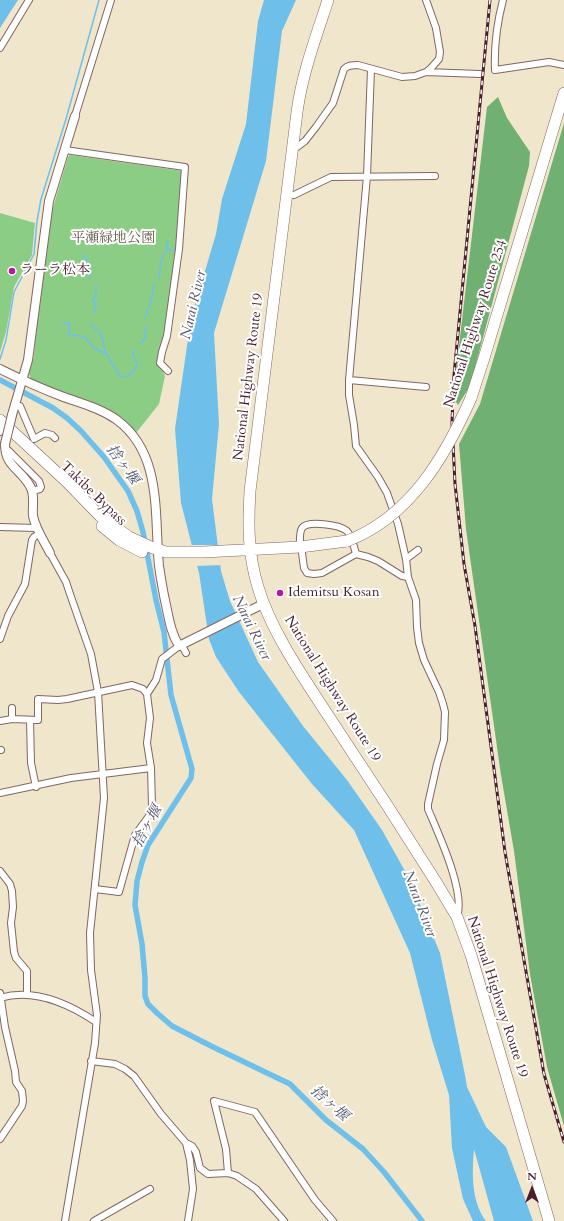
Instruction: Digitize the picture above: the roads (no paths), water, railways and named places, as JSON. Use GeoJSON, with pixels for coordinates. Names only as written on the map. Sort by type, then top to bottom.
{"type":"FeatureCollection","features":[{"type":"Feature","properties":{"kind":"highway","name":"National Highway Route 19"},"geometry":{"type":"LineString","coordinates":[[328,0],[309,57],[298,98],[250,491],[246,554],[263,604],[278,634],[302,675],[457,917],[471,955],[550,1221]]}},
{"type":"Feature","properties":{"kind":"highway","name":"National Highway Route 254"},"geometry":{"type":"LineString","coordinates":[[246,554],[325,549],[340,545],[361,536],[386,521],[398,511],[413,494],[442,455],[471,398],[564,93]]}},
{"type":"Feature","properties":{"kind":"highway","name":"Takibe Bypass"},"geometry":{"type":"LineString","coordinates":[[1,427],[66,481],[100,516],[140,547],[159,553],[246,554]]}},
{"type":"Feature","properties":{"kind":"street"},"geometry":{"type":"LineString","coordinates":[[0,48],[29,0]]}},
{"type":"Feature","properties":{"kind":"street"},"geometry":{"type":"LineString","coordinates":[[65,1221],[95,1043],[97,1015],[90,933],[104,798],[104,775],[98,692],[91,654],[66,582],[38,531],[33,516],[32,491],[27,482],[6,458],[12,414],[28,360],[48,208],[111,0]]}},
{"type":"Feature","properties":{"kind":"street"},"geometry":{"type":"LineString","coordinates":[[292,146],[297,147],[305,141],[325,116],[333,103],[344,69],[346,67],[354,65],[402,77],[415,76],[432,68],[439,59],[440,52],[436,28],[426,0]]}},
{"type":"Feature","properties":{"kind":"street"},"geometry":{"type":"LineString","coordinates":[[503,0],[497,28],[495,70],[549,62],[564,65]]}},
{"type":"Feature","properties":{"kind":"street"},"geometry":{"type":"LineString","coordinates":[[371,69],[366,176],[349,395],[356,446],[378,476],[387,492],[398,524],[406,559],[408,577],[416,600],[419,643],[424,660],[439,692],[445,712],[444,740],[428,804],[448,858],[458,894],[460,906],[457,917]]}},
{"type":"Feature","properties":{"kind":"street"},"geometry":{"type":"LineString","coordinates":[[426,72],[480,74]]}},
{"type":"Feature","properties":{"kind":"street"},"geometry":{"type":"LineString","coordinates":[[65,150],[185,167],[179,249],[167,336],[160,358],[160,363],[168,371]]}},
{"type":"Feature","properties":{"kind":"street"},"geometry":{"type":"LineString","coordinates":[[286,196],[294,195],[331,177],[435,176]]}},
{"type":"Feature","properties":{"kind":"street"},"geometry":{"type":"LineString","coordinates":[[0,369],[21,382],[109,415],[118,421],[135,439],[144,452],[152,480],[159,553],[168,616],[172,632],[182,644],[186,653]]}},
{"type":"Feature","properties":{"kind":"street"},"geometry":{"type":"LineString","coordinates":[[349,380],[426,387]]}},
{"type":"Feature","properties":{"kind":"street"},"geometry":{"type":"LineString","coordinates":[[15,402],[20,406],[34,439],[45,433],[52,434],[55,438]]}},
{"type":"Feature","properties":{"kind":"street"},"geometry":{"type":"LineString","coordinates":[[356,554],[350,534],[342,527],[313,523],[302,528],[300,534],[301,550],[304,568],[307,572],[314,574],[322,572],[356,554],[378,561],[402,576],[408,577]]}},
{"type":"Feature","properties":{"kind":"street"},"geometry":{"type":"LineString","coordinates":[[0,526],[38,531]]}},
{"type":"Feature","properties":{"kind":"street"},"geometry":{"type":"LineString","coordinates":[[0,639],[8,616],[25,584],[32,540],[38,531]]}},
{"type":"Feature","properties":{"kind":"street"},"geometry":{"type":"LineString","coordinates":[[406,559],[418,550]]}},
{"type":"Feature","properties":{"kind":"street"},"geometry":{"type":"LineString","coordinates":[[146,694],[156,680],[162,659],[171,652],[182,644],[263,604]]}},
{"type":"Feature","properties":{"kind":"street"},"geometry":{"type":"LineString","coordinates":[[0,721],[12,719],[38,720],[38,699],[67,699],[132,685],[143,689],[146,694],[150,718],[147,743],[151,768],[152,807],[149,816],[135,835],[119,892],[94,889]]}},
{"type":"Feature","properties":{"kind":"street"},"geometry":{"type":"LineString","coordinates":[[12,708],[12,719]]}},
{"type":"Feature","properties":{"kind":"street"},"geometry":{"type":"LineString","coordinates":[[30,720],[31,763],[36,786]]}},
{"type":"Feature","properties":{"kind":"street"},"geometry":{"type":"LineString","coordinates":[[0,793],[71,778],[151,768]]}},
{"type":"Feature","properties":{"kind":"street"},"geometry":{"type":"LineString","coordinates":[[0,871],[10,884],[12,891],[13,907],[11,923],[14,952],[16,958],[27,971],[27,994]]}},
{"type":"Feature","properties":{"kind":"street"},"geometry":{"type":"LineString","coordinates":[[0,1139],[22,1106],[23,1102],[22,1091],[15,1078],[15,1071],[0,996],[27,994],[53,1000],[82,1013],[96,1022]]}},
{"type":"Feature","properties":{"kind":"street"},"geometry":{"type":"LineString","coordinates":[[91,1061],[115,1064],[134,1076],[161,1114],[186,1143],[192,1146],[196,1152],[200,1168],[205,1172],[215,1174],[228,1173],[237,1176],[256,1189],[284,1221]]}},
{"type":"Feature","properties":{"kind":"street"},"geometry":{"type":"LineString","coordinates":[[228,1173],[226,1149],[214,1101],[255,1112],[315,1200],[333,1221]]}},
{"type":"Feature","properties":{"kind":"street"},"geometry":{"type":"LineString","coordinates":[[186,1143],[190,1160],[193,1189],[188,1221]]}},
{"type":"Feature","properties":{"kind":"street"},"geometry":{"type":"LineString","coordinates":[[94,1221],[150,1189]]}},
{"type":"Feature","properties":{"kind":"water"},"geometry":{"type":"Polygon","coordinates":[[[0,0],[18,0],[0,28],[0,0]]]}},
{"type":"Feature","properties":{"kind":"water","name":"Narai River"},"geometry":{"type":"Polygon","coordinates":[[[264,0],[296,0],[282,31],[266,161],[214,333],[219,424],[212,499],[221,571],[230,601],[258,662],[303,726],[347,780],[382,830],[410,880],[440,953],[467,1087],[486,1127],[506,1147],[533,1221],[494,1221],[474,1149],[473,1177],[475,1196],[481,1213],[486,1221],[473,1221],[463,1199],[452,1148],[449,1095],[432,1040],[410,953],[354,830],[312,784],[239,692],[216,657],[209,639],[199,573],[181,503],[175,429],[191,318],[216,234],[222,199],[246,124],[258,21],[264,0]]]}},
{"type":"Feature","properties":{"kind":"waterway"},"geometry":{"type":"LineString","coordinates":[[0,359],[6,340],[14,292],[34,254],[41,199],[66,119],[99,0]]}},
{"type":"Feature","properties":{"kind":"waterway"},"geometry":{"type":"LineString","coordinates":[[167,240],[167,248]]}},
{"type":"Feature","properties":{"kind":"waterway"},"geometry":{"type":"LineString","coordinates":[[159,278],[161,261],[167,249],[175,250]]}},
{"type":"Feature","properties":{"kind":"waterway"},"geometry":{"type":"LineString","coordinates":[[83,255],[89,263],[90,279]]}},
{"type":"Feature","properties":{"kind":"waterway"},"geometry":{"type":"LineString","coordinates":[[145,318],[151,302],[154,284]]}},
{"type":"Feature","properties":{"kind":"waterway"},"geometry":{"type":"LineString","coordinates":[[94,313],[96,305],[93,300],[96,295],[96,285]]}},
{"type":"Feature","properties":{"kind":"waterway"},"geometry":{"type":"LineString","coordinates":[[63,323],[70,324],[68,334],[85,337],[89,343],[99,351],[105,353]]}},
{"type":"Feature","properties":{"kind":"waterway"},"geometry":{"type":"LineString","coordinates":[[91,323],[94,328],[101,333],[105,352],[120,376],[127,376],[132,374],[135,370],[137,363],[133,355],[134,350]]}},
{"type":"Feature","properties":{"kind":"waterway"},"geometry":{"type":"LineString","coordinates":[[140,344],[145,338],[146,326]]}},
{"type":"Feature","properties":{"kind":"waterway","name":"捨ヶ堰"},"geometry":{"type":"LineString","coordinates":[[0,380],[53,408],[81,431],[104,457],[128,491],[137,511],[143,532],[156,600],[164,632],[171,695],[192,769],[191,778],[148,845],[137,881],[135,905],[142,944],[145,996],[148,1004],[172,1026],[290,1084],[326,1120],[363,1149],[384,1172],[422,1221]]}},
{"type":"Feature","properties":{"kind":"railway"},"geometry":{"type":"LineString","coordinates":[[490,0],[454,375],[452,422],[455,484],[464,564],[475,626],[505,852],[544,1074],[564,1142]]}},
{"type":"Feature","properties":{"kind":"place","name":"ラーラ松本"},"geometry":{"type":"Point","coordinates":[12,271]}},
{"type":"Feature","properties":{"kind":"place","name":"Idemitsu Kosan"},"geometry":{"type":"Point","coordinates":[280,593]}},
{"type":"Feature","properties":{"kind":"park label","name":"平瀬緑地公園"},"geometry":{"type":"Point","coordinates":[113,239]}}]}
